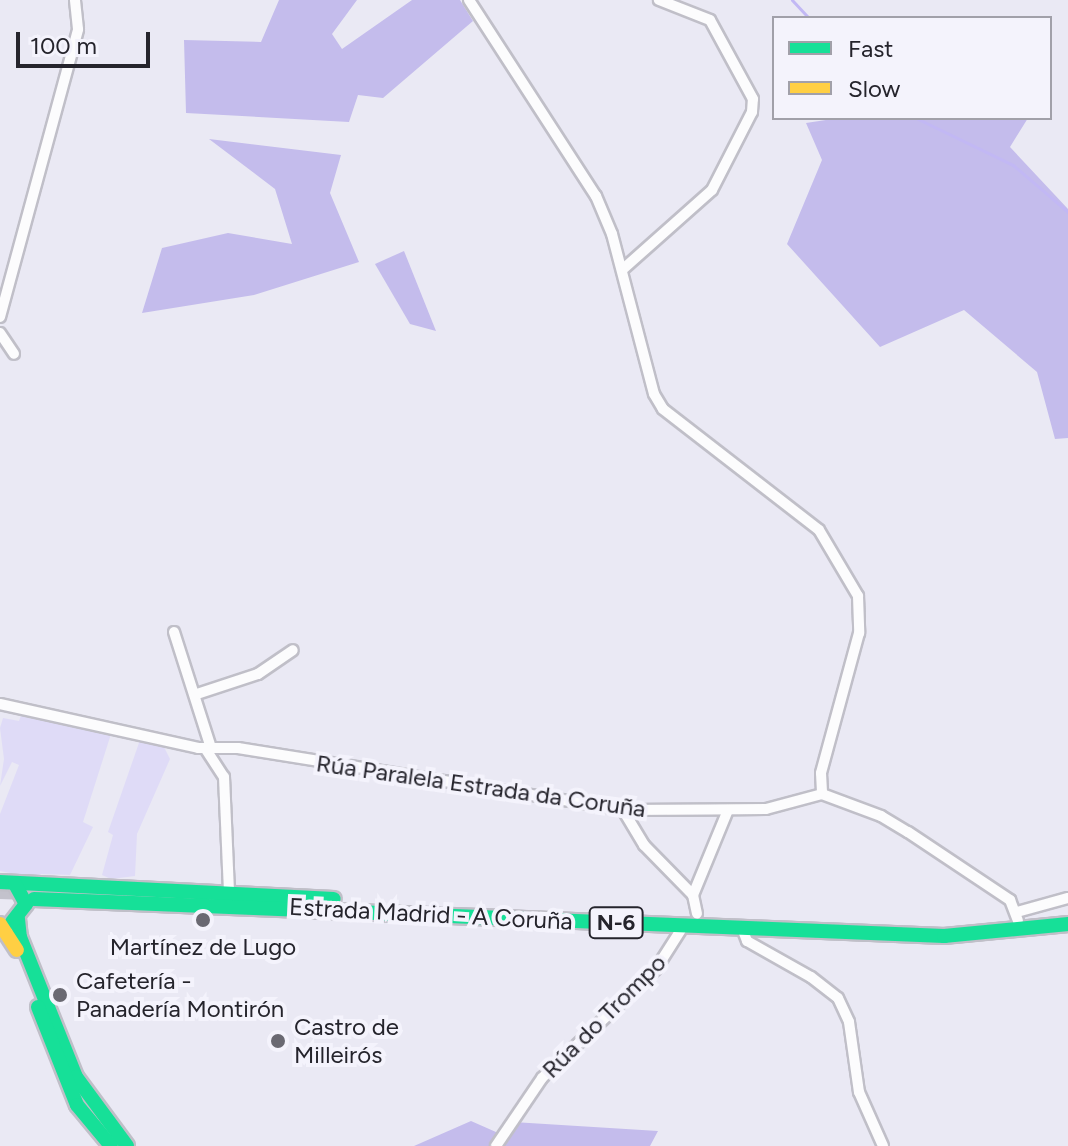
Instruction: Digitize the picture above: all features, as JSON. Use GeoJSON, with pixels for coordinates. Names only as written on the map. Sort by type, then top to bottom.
{"type":"FeatureCollection","features":[{"type":"Feature","properties":{"kind":"main road"},"geometry":{"type":"LineString","coordinates":[[8,883],[229,891],[334,905]]}},
{"type":"Feature","properties":{"kind":"main road"},"geometry":{"type":"LineString","coordinates":[[8,883],[26,898],[28,904],[20,937],[76,1077],[127,1146]]}},
{"type":"Feature","properties":{"kind":"main road","name":"Estrada Madrid - A Coruña"},"geometry":{"type":"LineString","coordinates":[[0,923],[28,904],[334,905],[697,914],[936,924],[1068,913]]}},
{"type":"Feature","properties":{"kind":"main road","name":"Estrada Madrid - A Coruña"},"geometry":{"type":"LineString","coordinates":[[334,905],[944,936],[1068,924]]}},
{"type":"Feature","properties":{"kind":"main road"},"geometry":{"type":"LineString","coordinates":[[0,923],[24,967],[77,1105],[111,1146]]}},
{"type":"Feature","properties":{"kind":"main road"},"geometry":{"type":"LineString","coordinates":[[1,940],[24,967]]}},
{"type":"Feature","properties":{"kind":"street"},"geometry":{"type":"LineString","coordinates":[[0,317],[78,29],[75,0]]}},
{"type":"Feature","properties":{"kind":"street"},"geometry":{"type":"LineString","coordinates":[[469,0],[596,196],[622,270],[654,394],[663,409],[819,530],[858,596],[859,633],[821,773],[822,794],[881,816],[1010,900],[1018,916],[1068,898]]}},
{"type":"Feature","properties":{"kind":"street"},"geometry":{"type":"LineString","coordinates":[[622,270],[712,190],[752,112],[753,99],[710,20],[659,0]]}},
{"type":"Feature","properties":{"kind":"street"},"geometry":{"type":"LineString","coordinates":[[0,333],[14,354]]}},
{"type":"Feature","properties":{"kind":"street"},"geometry":{"type":"LineString","coordinates":[[174,632],[197,694],[208,746],[224,777],[229,891]]}},
{"type":"Feature","properties":{"kind":"street"},"geometry":{"type":"LineString","coordinates":[[197,694],[258,674],[293,650]]}},
{"type":"Feature","properties":{"kind":"street","name":"Rúa Paralela Estrada da Coruña"},"geometry":{"type":"LineString","coordinates":[[0,704],[208,746],[563,796],[623,810],[766,809],[822,794]]}},
{"type":"Feature","properties":{"kind":"street"},"geometry":{"type":"LineString","coordinates":[[623,810],[644,845],[693,895],[697,914]]}},
{"type":"Feature","properties":{"kind":"street"},"geometry":{"type":"LineString","coordinates":[[693,895],[728,810]]}},
{"type":"Feature","properties":{"kind":"street","name":"Rúa do Trompo"},"geometry":{"type":"LineString","coordinates":[[496,1146],[550,1068],[656,969],[684,925]]}},
{"type":"Feature","properties":{"kind":"street"},"geometry":{"type":"LineString","coordinates":[[742,928],[747,941],[811,977],[838,998],[849,1022],[859,1092],[883,1146]]}},
{"type":"Feature","properties":{"kind":"shaded area"},"geometry":{"type":"Polygon","coordinates":[[[279,0],[357,0],[332,34],[342,49],[412,0],[460,0],[473,21],[383,98],[358,95],[349,122],[186,113],[184,40],[261,42],[279,0]]]}},
{"type":"Feature","properties":{"kind":"shaded area"},"geometry":{"type":"Polygon","coordinates":[[[826,120],[1027,120],[1010,147],[1068,209],[1068,438],[1055,439],[1037,372],[964,310],[880,347],[787,244],[822,160],[806,123],[826,120]]]}},
{"type":"Feature","properties":{"kind":"shaded area"},"geometry":{"type":"Polygon","coordinates":[[[209,139],[341,155],[330,193],[359,262],[254,295],[142,313],[162,248],[228,233],[292,244],[275,189],[209,139]]]}},
{"type":"Feature","properties":{"kind":"shaded area"},"geometry":{"type":"Polygon","coordinates":[[[404,251],[436,331],[410,324],[375,264],[404,251]]]}},
{"type":"Feature","properties":{"kind":"shaded area"},"geometry":{"type":"Polygon","coordinates":[[[22,713],[111,734],[83,822],[93,827],[70,875],[41,874],[36,878],[0,871],[0,814],[19,765],[12,762],[0,786],[4,759],[0,728],[3,718],[19,721],[22,713]]]}},
{"type":"Feature","properties":{"kind":"shaded area"},"geometry":{"type":"Polygon","coordinates":[[[140,740],[163,745],[170,759],[137,834],[135,876],[111,879],[102,875],[113,835],[108,832],[140,740]]]}},
{"type":"Feature","properties":{"kind":"shaded area"},"geometry":{"type":"Polygon","coordinates":[[[471,1121],[505,1136],[513,1122],[658,1131],[650,1146],[414,1146],[471,1121]]]}},
{"type":"Feature","properties":{"kind":"waterway"},"geometry":{"type":"LineString","coordinates":[[792,0],[807,16]]}},
{"type":"Feature","properties":{"kind":"waterway"},"geometry":{"type":"LineString","coordinates":[[920,120],[1013,165],[1068,212]]}},
{"type":"Feature","properties":{"kind":"tunnel"},"geometry":{"type":"LineString","coordinates":[[0,890],[35,891]]}},
{"type":"Feature","properties":{"kind":"traffic: fast"},"geometry":{"type":"LineString","coordinates":[[0,882],[334,899]]}},
{"type":"Feature","properties":{"kind":"traffic: fast"},"geometry":{"type":"LineString","coordinates":[[12,922],[26,904],[15,884]]}},
{"type":"Feature","properties":{"kind":"traffic: fast"},"geometry":{"type":"LineString","coordinates":[[34,899],[944,936],[1068,924]]}},
{"type":"Feature","properties":{"kind":"traffic: fast"},"geometry":{"type":"LineString","coordinates":[[18,919],[20,937],[76,1077],[127,1146]]}},
{"type":"Feature","properties":{"kind":"traffic: fast"},"geometry":{"type":"LineString","coordinates":[[38,1007],[77,1105],[111,1146]]}},
{"type":"Feature","properties":{"kind":"traffic: slow"},"geometry":{"type":"LineString","coordinates":[[0,924],[17,950]]}},
{"type":"Feature","properties":{"kind":"place","name":"Martínez de Lugo"},"geometry":{"type":"Point","coordinates":[203,920]}},
{"type":"Feature","properties":{"kind":"place","name":"Cafetería - Panadería Montirón"},"geometry":{"type":"Point","coordinates":[60,995]}},
{"type":"Feature","properties":{"kind":"place","name":"Castro de Milleirós"},"geometry":{"type":"Point","coordinates":[278,1041]}}]}
